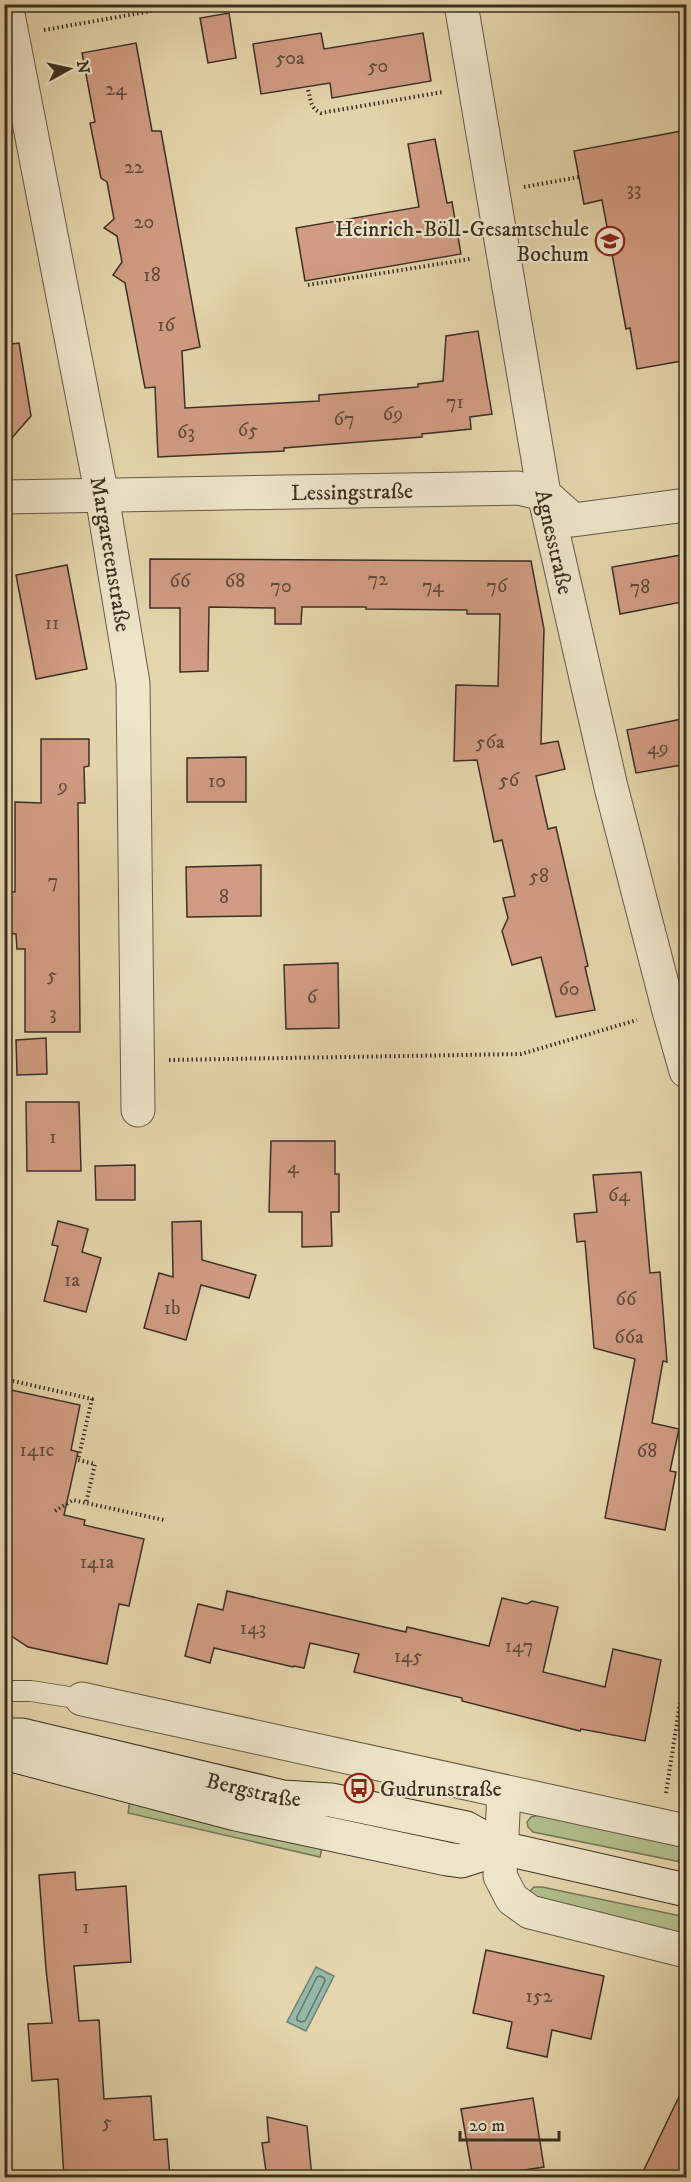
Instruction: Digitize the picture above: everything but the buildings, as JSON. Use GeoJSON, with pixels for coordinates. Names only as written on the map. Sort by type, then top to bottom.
{"type":"FeatureCollection","features":[{"type":"Feature","properties":{"kind":"street","name":"Agnesstraße"},"geometry":{"type":"LineString","coordinates":[[461,4],[544,494],[611,787],[669,1011],[687,1071]]}},
{"type":"Feature","properties":{"kind":"street","name":"Margaretenstraße"},"geometry":{"type":"LineString","coordinates":[[8,25],[102,496],[133,683],[138,1110]]}},
{"type":"Feature","properties":{"kind":"street","name":"Lessingstraße"},"geometry":{"type":"LineString","coordinates":[[4,497],[518,488],[544,494]]}},
{"type":"Feature","properties":{"kind":"street"},"geometry":{"type":"LineString","coordinates":[[544,494],[573,520],[687,505]]}},
{"type":"Feature","properties":{"kind":"street"},"geometry":{"type":"LineString","coordinates":[[82,1699],[674,1828]]}},
{"type":"Feature","properties":{"kind":"street","name":"Bergstraße"},"geometry":{"type":"LineString","coordinates":[[4,1735],[22,1735],[283,1797],[331,1800],[466,1828],[502,1848],[687,1890]]}},
{"type":"Feature","properties":{"kind":"street","name":"Bergstraße"},"geometry":{"type":"LineString","coordinates":[[4,1753],[236,1814],[447,1859],[461,1861],[502,1848]]}},
{"type":"Feature","properties":{"kind":"street"},"geometry":{"type":"LineString","coordinates":[[504,1792],[500,1876],[512,1899],[530,1912],[687,1951]]}},
{"type":"Feature","properties":{"kind":"lane"},"geometry":{"type":"LineString","coordinates":[[4,1691],[82,1699]]}},
{"type":"Feature","properties":{"kind":"path"},"geometry":{"type":"LineString","coordinates":[[8,25],[191,4]]}},
{"type":"Feature","properties":{"kind":"path"},"geometry":{"type":"LineString","coordinates":[[308,90],[312,106],[321,113],[475,86]]}},
{"type":"Feature","properties":{"kind":"path"},"geometry":{"type":"LineString","coordinates":[[494,192],[579,177]]}},
{"type":"Feature","properties":{"kind":"path"},"geometry":{"type":"LineString","coordinates":[[308,285],[504,253]]}},
{"type":"Feature","properties":{"kind":"path"},"geometry":{"type":"LineString","coordinates":[[138,1061],[521,1054],[669,1011]]}},
{"type":"Feature","properties":{"kind":"path"},"geometry":{"type":"LineString","coordinates":[[4,1379],[92,1399],[78,1460],[95,1464],[86,1503]]}},
{"type":"Feature","properties":{"kind":"path"},"geometry":{"type":"LineString","coordinates":[[55,1511],[73,1500],[164,1520]]}},
{"type":"Feature","properties":{"kind":"path"},"geometry":{"type":"LineString","coordinates":[[674,1828],[687,1664]]}},
{"type":"Feature","properties":{"kind":"green space"},"geometry":{"type":"Polygon","coordinates":[[[130,1800],[323,1842],[320,1857],[128,1813],[130,1800]]]}},
{"type":"Feature","properties":{"kind":"green space"},"geometry":{"type":"Polygon","coordinates":[[[540,1815],[686,1847],[686,1863],[533,1832],[527,1822],[531,1817],[540,1815]]]}},
{"type":"Feature","properties":{"kind":"green space"},"geometry":{"type":"Polygon","coordinates":[[[534,1887],[686,1917],[686,1935],[538,1904],[528,1893],[534,1887]]]}},
{"type":"Feature","properties":{"kind":"water"},"geometry":{"type":"Polygon","coordinates":[[[316,1967],[334,1976],[306,2031],[287,2022],[316,1967]]]}},
{"type":"Feature","properties":{"kind":"place","name":"Heinrich-Böll-Gesamtschule Bochum"},"geometry":{"type":"Point","coordinates":[610,241]}},
{"type":"Feature","properties":{"kind":"place","name":"Gudrunstraße"},"geometry":{"type":"Point","coordinates":[359,1788]}}]}
